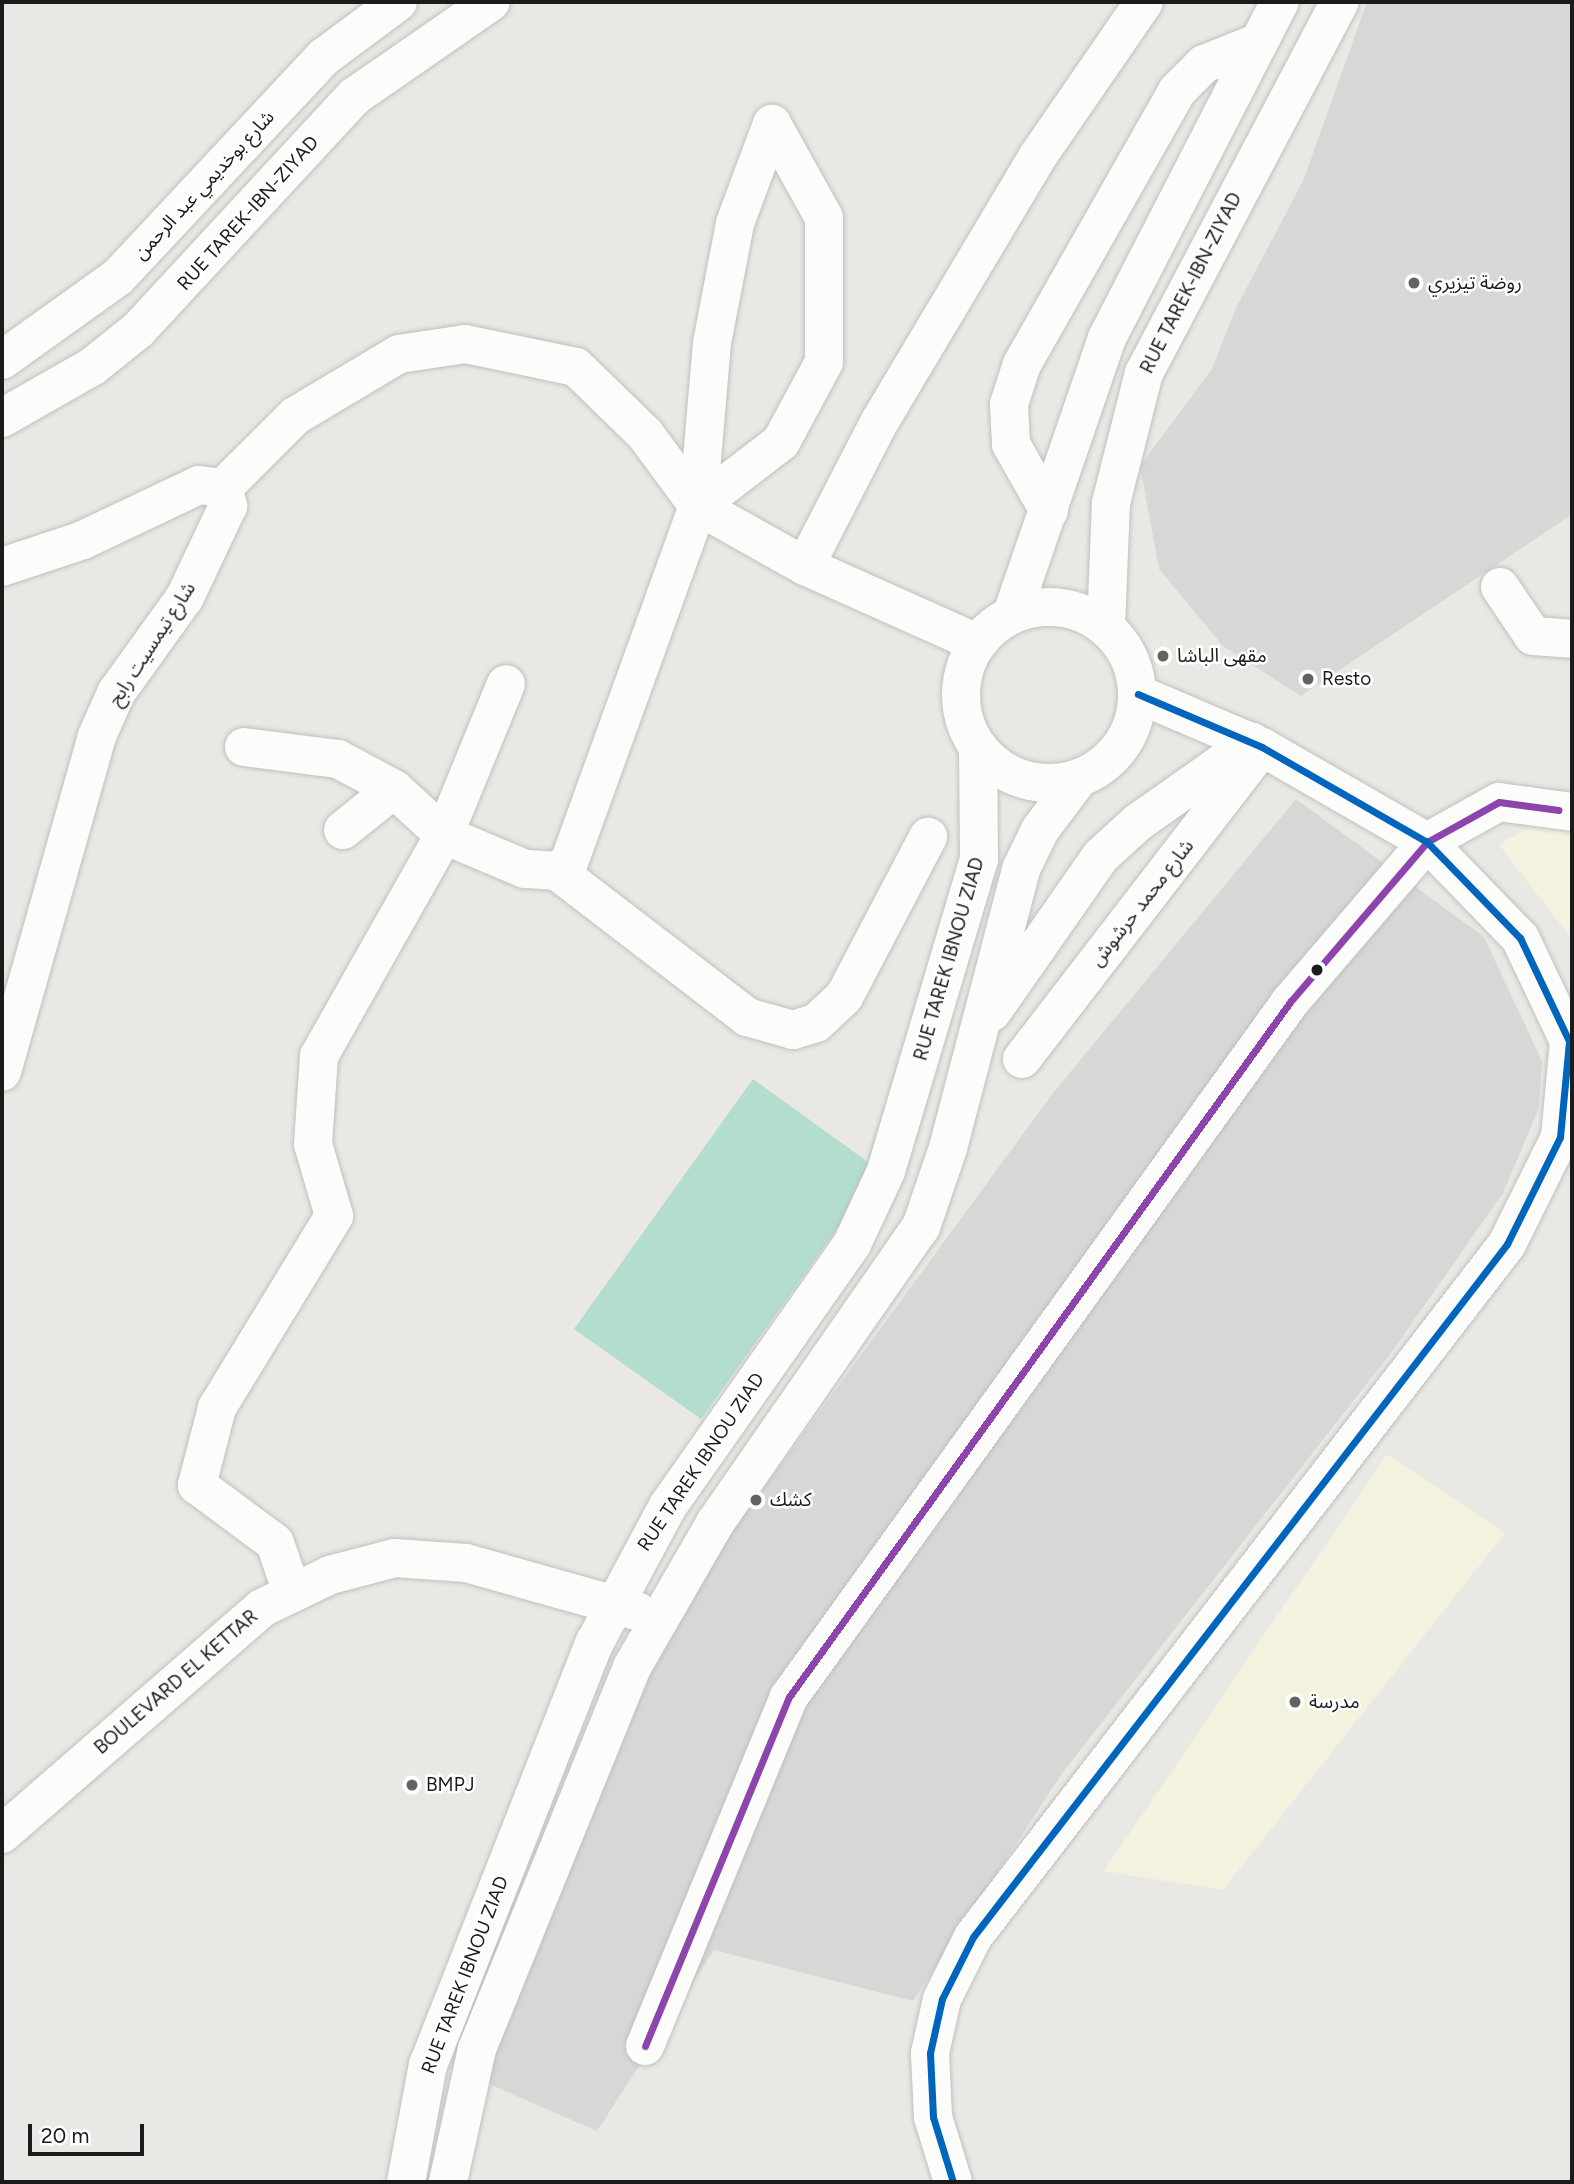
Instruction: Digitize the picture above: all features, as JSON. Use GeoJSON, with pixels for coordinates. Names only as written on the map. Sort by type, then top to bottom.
{"type":"FeatureCollection","features":[{"type":"Feature","properties":{"kind":"street","name":"شارع بوخديمي عبد الرحمن"},"geometry":{"type":"LineString","coordinates":[[2,360],[118,277],[324,57],[398,2]]}},
{"type":"Feature","properties":{"kind":"street","name":"RUE TAREK-IBN-ZIYAD"},"geometry":{"type":"LineString","coordinates":[[2,418],[93,366],[138,330],[355,96],[491,2]]}},
{"type":"Feature","properties":{"kind":"street"},"geometry":{"type":"LineString","coordinates":[[805,566],[880,421],[1017,191],[1144,2]]}},
{"type":"Feature","properties":{"kind":"street"},"geometry":{"type":"LineString","coordinates":[[1012,614],[1107,338],[1280,2]]}},
{"type":"Feature","properties":{"kind":"street","name":"RUE TAREK-IBN-ZIYAD"},"geometry":{"type":"LineString","coordinates":[[1106,627],[1111,503],[1144,373],[1340,2]]}},
{"type":"Feature","properties":{"kind":"street"},"geometry":{"type":"LineString","coordinates":[[1049,511],[1011,444],[1009,404],[1021,366],[1177,91],[1204,64],[1259,42]]}},
{"type":"Feature","properties":{"kind":"street"},"geometry":{"type":"LineString","coordinates":[[557,871],[576,849],[698,506],[712,344],[736,223],[772,124],[824,218],[824,362],[781,442],[698,506]]}},
{"type":"Feature","properties":{"kind":"street"},"geometry":{"type":"LineString","coordinates":[[2,567],[83,540],[199,485],[223,488],[295,416],[399,354],[465,344],[576,366],[645,434],[698,506],[805,566],[976,643]]}},
{"type":"Feature","properties":{"kind":"street","name":"شارع تيمسيت رابح"},"geometry":{"type":"LineString","coordinates":[[2,1072],[97,736],[116,693],[185,597],[228,506],[223,488]]}},
{"type":"Feature","properties":{"kind":"street"},"geometry":{"type":"LineString","coordinates":[[1500,587],[1534,636],[1572,639]]}},
{"type":"Feature","properties":{"kind":"street"},"geometry":{"type":"LineString","coordinates":[[1061,607],[1106,627],[1129,657],[1138,694],[1122,746],[1079,778],[1024,780],[978,749],[964,724],[960,696],[976,643],[1012,614],[1061,607]]}},
{"type":"Feature","properties":{"kind":"street"},"geometry":{"type":"LineString","coordinates":[[292,1594],[275,1543],[197,1485],[217,1408],[334,1216],[313,1144],[319,1056],[444,835],[506,684]]}},
{"type":"Feature","properties":{"kind":"street"},"geometry":{"type":"LineString","coordinates":[[953,2182],[933,2117],[930,2053],[942,1999],[973,1937],[1507,1244],[1560,1137],[1569,1041],[1520,938],[1427,842],[1257,744],[1138,694]]}},
{"type":"Feature","properties":{"kind":"street"},"geometry":{"type":"LineString","coordinates":[[977,1034],[1101,856],[1137,822],[1257,744]]}},
{"type":"Feature","properties":{"kind":"street","name":"شارع محمد حرشوش"},"geometry":{"type":"LineString","coordinates":[[1022,1059],[1257,744]]}},
{"type":"Feature","properties":{"kind":"street"},"geometry":{"type":"LineString","coordinates":[[244,747],[338,759],[394,789],[444,835],[526,869],[557,871],[747,1017],[793,1030],[816,1023],[844,997],[928,837]]}},
{"type":"Feature","properties":{"kind":"street","name":"RUE TAREK IBNOU ZIAD"},"geometry":{"type":"LineString","coordinates":[[407,2182],[428,2066],[614,1603],[668,1506],[835,1271],[867,1214],[901,1126],[979,860],[978,749]]}},
{"type":"Feature","properties":{"kind":"street","name":"RUE TAREK IBNOU ZIAD"},"geometry":{"type":"LineString","coordinates":[[448,2180],[477,2049],[655,1618],[921,1227],[1021,869],[1040,830],[1079,778]]}},
{"type":"Feature","properties":{"kind":"street"},"geometry":{"type":"LineString","coordinates":[[343,830],[394,789]]}},
{"type":"Feature","properties":{"kind":"street"},"geometry":{"type":"LineString","coordinates":[[645,2046],[789,1697],[826,1639],[1290,1002],[1427,842],[1499,802],[1572,812]]}},
{"type":"Feature","properties":{"kind":"street","name":"BOULEVARD EL KETTAR"},"geometry":{"type":"LineString","coordinates":[[2,1834],[262,1608],[292,1594],[395,1558],[466,1563],[614,1603],[655,1618]]}},
{"type":"Feature","properties":{"kind":"shaded area"},"geometry":{"type":"Polygon","coordinates":[[[1367,2],[1572,2],[1572,514],[1301,696],[1223,646],[1159,569],[1140,466],[1212,369],[1235,310],[1303,181],[1367,2]]]}},
{"type":"Feature","properties":{"kind":"shaded area"},"geometry":{"type":"Polygon","coordinates":[[[1296,799],[1484,937],[1542,1061],[1539,1108],[1503,1193],[1394,1349],[1063,1772],[913,2001],[714,1950],[597,2131],[480,2080],[648,1646],[1053,1093],[1296,799]]]}},
{"type":"Feature","properties":{"kind":"shaded area"},"geometry":{"type":"Polygon","coordinates":[[[1534,824],[1572,830],[1572,939],[1499,845],[1534,824]]]}},
{"type":"Feature","properties":{"kind":"shaded area","name":"مدرسة"},"geometry":{"type":"Polygon","coordinates":[[[1387,1454],[1505,1533],[1223,1890],[1104,1871],[1387,1454]]]}},
{"type":"Feature","properties":{"kind":"green space"},"geometry":{"type":"Polygon","coordinates":[[[753,1079],[879,1170],[701,1419],[574,1329],[753,1079]]]}},
{"type":"Feature","properties":{"kind":"transit line"},"geometry":{"type":"LineString","coordinates":[[953,2182],[933,2117],[930,2053],[942,1999],[973,1937],[1507,1244],[1560,1137],[1569,1041],[1520,938],[1427,842],[1262,747],[1138,694]]}},
{"type":"Feature","properties":{"kind":"transit line"},"geometry":{"type":"LineString","coordinates":[[645,2046],[789,1697],[1290,1002],[1427,842],[1499,802],[1558,810]]}},
{"type":"Feature","properties":{"kind":"place","name":"روضة تيزيري"},"geometry":{"type":"Point","coordinates":[1414,283]}},
{"type":"Feature","properties":{"kind":"place","name":"مقهى الباشا"},"geometry":{"type":"Point","coordinates":[1163,656]}},
{"type":"Feature","properties":{"kind":"place","name":"Resto"},"geometry":{"type":"Point","coordinates":[1308,679]}},
{"type":"Feature","properties":{"kind":"place","name":"كشك"},"geometry":{"type":"Point","coordinates":[756,1500]}},
{"type":"Feature","properties":{"kind":"place","name":"مدرسة"},"geometry":{"type":"Point","coordinates":[1295,1702]}},
{"type":"Feature","properties":{"kind":"place","name":"BMPJ"},"geometry":{"type":"Point","coordinates":[412,1785]}}]}
